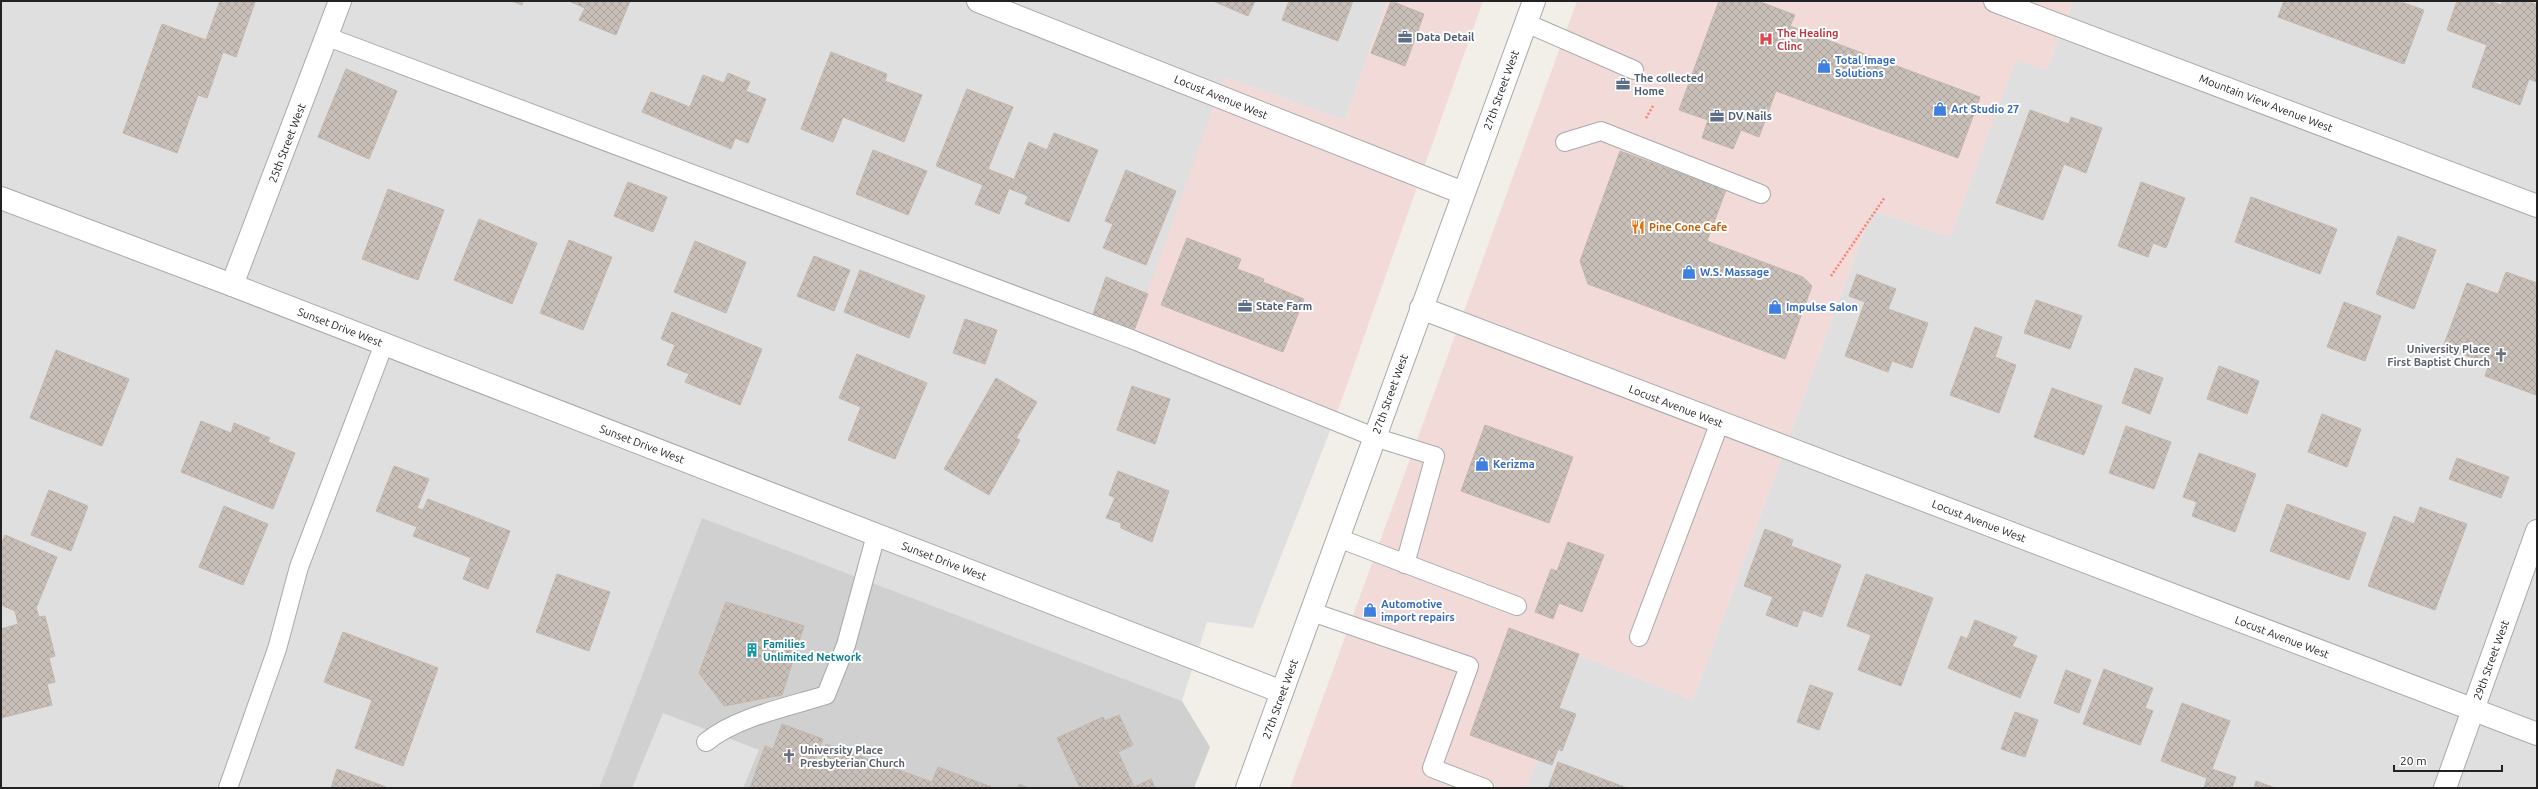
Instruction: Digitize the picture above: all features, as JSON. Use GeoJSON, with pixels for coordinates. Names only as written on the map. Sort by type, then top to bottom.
{"type":"FeatureCollection","features":[{"type":"Feature","properties":{"kind":"street","name":"25th Street West"},"geometry":{"type":"LineString","coordinates":[[232,285],[328,37],[340,1]]}},
{"type":"Feature","properties":{"kind":"street","name":"Locust Avenue West"},"geometry":{"type":"LineString","coordinates":[[978,1],[1463,193]]}},
{"type":"Feature","properties":{"kind":"street","name":"27th Street West"},"geometry":{"type":"LineString","coordinates":[[1247,788],[1534,1]]}},
{"type":"Feature","properties":{"kind":"street","name":"Mountain View Avenue West"},"geometry":{"type":"LineString","coordinates":[[1995,1],[2046,10],[2537,206]]}},
{"type":"Feature","properties":{"kind":"street","name":"Sunset Drive West"},"geometry":{"type":"LineString","coordinates":[[1,198],[232,285],[1282,692]]}},
{"type":"Feature","properties":{"kind":"street","name":"Locust Avenue West"},"geometry":{"type":"LineString","coordinates":[[1421,308],[2537,734]]}},
{"type":"Feature","properties":{"kind":"street","name":"29th Street West"},"geometry":{"type":"LineString","coordinates":[[2445,788],[2537,531]]}},
{"type":"Feature","properties":{"kind":"lane"},"geometry":{"type":"LineString","coordinates":[[1526,23],[1634,70]]}},
{"type":"Feature","properties":{"kind":"lane"},"geometry":{"type":"LineString","coordinates":[[328,37],[1131,339],[1374,437],[1435,456],[1405,564]]}},
{"type":"Feature","properties":{"kind":"lane"},"geometry":{"type":"LineString","coordinates":[[1565,142],[1601,132],[1761,194]]}},
{"type":"Feature","properties":{"kind":"lane"},"geometry":{"type":"LineString","coordinates":[[228,788],[277,649],[299,567],[384,344]]}},
{"type":"Feature","properties":{"kind":"lane"},"geometry":{"type":"LineString","coordinates":[[1639,637],[1720,422]]}},
{"type":"Feature","properties":{"kind":"lane"},"geometry":{"type":"LineString","coordinates":[[706,742],[717,732],[741,722],[826,695],[846,644],[876,535]]}},
{"type":"Feature","properties":{"kind":"lane"},"geometry":{"type":"LineString","coordinates":[[1338,538],[1517,606]]}},
{"type":"Feature","properties":{"kind":"lane"},"geometry":{"type":"LineString","coordinates":[[1312,612],[1469,666],[1432,768],[1484,788]]}},
{"type":"Feature","properties":{"kind":"path"},"geometry":{"type":"LineString","coordinates":[[1645,120],[1652,106]]}},
{"type":"Feature","properties":{"kind":"path"},"geometry":{"type":"LineString","coordinates":[[1832,276],[1885,197]]}},
{"type":"Feature","properties":{"kind":"shaded area"},"geometry":{"type":"Polygon","coordinates":[[[1,1],[1387,1],[1345,120],[1224,77],[1337,413],[1253,628],[1207,622],[1182,701],[702,519],[599,788],[1,788],[1,1]]]}},
{"type":"Feature","properties":{"kind":"shaded area"},"geometry":{"type":"Polygon","coordinates":[[[1387,1],[1483,1],[1337,413],[1131,339],[1224,77],[1345,120],[1387,1]]]}},
{"type":"Feature","properties":{"kind":"shaded area"},"geometry":{"type":"Polygon","coordinates":[[[1577,1],[2073,1],[2047,70],[2016,60],[1950,237],[1872,210],[1693,700],[1579,655],[1526,788],[1290,788],[1577,1]]]}},
{"type":"Feature","properties":{"kind":"shaded area"},"geometry":{"type":"Polygon","coordinates":[[[2073,1],[2537,1],[2537,788],[1526,788],[1579,655],[1693,700],[1872,210],[1950,237],[2016,59],[2047,70],[2073,1]]]}},
{"type":"Feature","properties":{"kind":"shaded area","name":"University Place Presbyterian Church"},"geometry":{"type":"Polygon","coordinates":[[[702,518],[1182,701],[1210,747],[1194,788],[599,788],[702,518]]]}},
{"type":"Feature","properties":{"kind":"shaded area"},"geometry":{"type":"Polygon","coordinates":[[[663,713],[759,750],[743,788],[632,788],[663,713]]]}},
{"type":"Feature","properties":{"kind":"building"},"geometry":{"type":"Polygon","coordinates":[[[220,1],[255,2],[236,57],[223,52],[207,98],[198,95],[177,153],[123,133],[162,24],[206,40],[220,1]]]}},
{"type":"Feature","properties":{"kind":"building"},"geometry":{"type":"Polygon","coordinates":[[[512,1],[523,1],[522,5],[512,1]]]}},
{"type":"Feature","properties":{"kind":"building"},"geometry":{"type":"Polygon","coordinates":[[[569,1],[630,1],[616,35],[579,20],[585,8],[569,1]]]}},
{"type":"Feature","properties":{"kind":"building"},"geometry":{"type":"Polygon","coordinates":[[[1213,1],[1255,1],[1248,16],[1213,1]]]}},
{"type":"Feature","properties":{"kind":"building"},"geometry":{"type":"Polygon","coordinates":[[[1289,1],[1353,1],[1338,41],[1282,20],[1289,1]]]}},
{"type":"Feature","properties":{"kind":"building"},"geometry":{"type":"Polygon","coordinates":[[[1391,1],[1424,14],[1405,66],[1371,53],[1391,1]]]}},
{"type":"Feature","properties":{"kind":"building"},"geometry":{"type":"Polygon","coordinates":[[[1719,1],[1758,1],[1795,15],[1790,26],[1980,97],[1958,158],[1776,91],[1759,137],[1741,130],[1733,149],[1702,138],[1708,120],[1679,110],[1719,1]]]}},
{"type":"Feature","properties":{"kind":"building"},"geometry":{"type":"Polygon","coordinates":[[[2284,1],[2398,1],[2424,10],[2404,64],[2278,17],[2284,1]]]}},
{"type":"Feature","properties":{"kind":"building"},"geometry":{"type":"Polygon","coordinates":[[[2457,1],[2489,1],[2501,5],[2502,1],[2527,1],[2537,5],[2537,82],[2529,79],[2520,105],[2472,87],[2487,45],[2447,30],[2457,1]]]}},
{"type":"Feature","properties":{"kind":"building"},"geometry":{"type":"Polygon","coordinates":[[[831,52],[887,74],[885,81],[922,95],[904,142],[843,117],[833,142],[801,129],[831,52]]]}},
{"type":"Feature","properties":{"kind":"building"},"geometry":{"type":"Polygon","coordinates":[[[346,69],[397,91],[369,159],[318,137],[346,69]]]}},
{"type":"Feature","properties":{"kind":"building"},"geometry":{"type":"Polygon","coordinates":[[[728,73],[750,82],[746,91],[766,99],[748,143],[735,138],[731,149],[642,112],[651,92],[690,107],[703,75],[724,83],[728,73]]]}},
{"type":"Feature","properties":{"kind":"building"},"geometry":{"type":"Polygon","coordinates":[[[967,89],[1013,107],[988,169],[1013,179],[999,214],[975,204],[983,185],[936,166],[967,89]]]}},
{"type":"Feature","properties":{"kind":"building"},"geometry":{"type":"Polygon","coordinates":[[[2030,110],[2069,124],[2071,117],[2102,128],[2086,173],[2064,164],[2043,220],[1996,203],[2030,110]]]}},
{"type":"Feature","properties":{"kind":"building"},"geometry":{"type":"Polygon","coordinates":[[[1054,133],[1098,150],[1069,222],[1025,204],[1028,196],[1010,189],[1029,142],[1047,150],[1054,133]]]}},
{"type":"Feature","properties":{"kind":"building"},"geometry":{"type":"Polygon","coordinates":[[[873,150],[927,171],[908,215],[856,194],[873,150]]]}},
{"type":"Feature","properties":{"kind":"building"},"geometry":{"type":"Polygon","coordinates":[[[1620,151],[1726,190],[1707,241],[1803,277],[1812,286],[1785,359],[1588,284],[1580,261],[1620,151]]]}},
{"type":"Feature","properties":{"kind":"building"},"geometry":{"type":"Polygon","coordinates":[[[1126,170],[1176,191],[1146,265],[1103,248],[1113,224],[1105,221],[1126,170]]]}},
{"type":"Feature","properties":{"kind":"building"},"geometry":{"type":"Polygon","coordinates":[[[628,182],[667,197],[653,232],[614,216],[628,182]]]}},
{"type":"Feature","properties":{"kind":"building"},"geometry":{"type":"Polygon","coordinates":[[[2141,182],[2185,198],[2166,248],[2153,243],[2148,257],[2118,246],[2141,182]]]}},
{"type":"Feature","properties":{"kind":"building"},"geometry":{"type":"Polygon","coordinates":[[[388,189],[444,210],[418,280],[362,259],[388,189]]]}},
{"type":"Feature","properties":{"kind":"building"},"geometry":{"type":"Polygon","coordinates":[[[2251,197],[2337,229],[2320,274],[2235,242],[2251,197]]]}},
{"type":"Feature","properties":{"kind":"building"},"geometry":{"type":"Polygon","coordinates":[[[479,219],[537,243],[512,304],[454,280],[479,219]]]}},
{"type":"Feature","properties":{"kind":"building"},"geometry":{"type":"Polygon","coordinates":[[[2398,236],[2436,250],[2414,309],[2376,294],[2398,236]]]}},
{"type":"Feature","properties":{"kind":"building"},"geometry":{"type":"Polygon","coordinates":[[[1187,238],[1241,259],[1237,269],[1264,279],[1263,282],[1304,299],[1283,352],[1161,305],[1187,238]]]}},
{"type":"Feature","properties":{"kind":"building"},"geometry":{"type":"Polygon","coordinates":[[[569,240],[612,257],[583,330],[540,313],[569,240]]]}},
{"type":"Feature","properties":{"kind":"building"},"geometry":{"type":"Polygon","coordinates":[[[695,241],[746,262],[726,313],[674,292],[695,241]]]}},
{"type":"Feature","properties":{"kind":"building"},"geometry":{"type":"Polygon","coordinates":[[[814,256],[850,270],[834,311],[797,296],[814,256]]]}},
{"type":"Feature","properties":{"kind":"building"},"geometry":{"type":"Polygon","coordinates":[[[860,270],[925,296],[909,338],[844,312],[860,270]]]}},
{"type":"Feature","properties":{"kind":"building"},"geometry":{"type":"Polygon","coordinates":[[[2506,272],[2537,283],[2536,395],[2485,376],[2489,364],[2443,347],[2467,283],[2498,294],[2506,272]]]}},
{"type":"Feature","properties":{"kind":"building"},"geometry":{"type":"Polygon","coordinates":[[[1857,274],[1896,289],[1888,309],[1928,323],[1912,368],[1892,361],[1888,372],[1845,356],[1865,302],[1849,296],[1857,274]]]}},
{"type":"Feature","properties":{"kind":"building"},"geometry":{"type":"Polygon","coordinates":[[[1106,277],[1148,294],[1133,333],[1092,317],[1106,277]]]}},
{"type":"Feature","properties":{"kind":"building"},"geometry":{"type":"Polygon","coordinates":[[[2036,300],[2082,316],[2070,349],[2024,333],[2036,300]]]}},
{"type":"Feature","properties":{"kind":"building"},"geometry":{"type":"Polygon","coordinates":[[[2344,302],[2381,316],[2365,361],[2327,347],[2344,302]]]}},
{"type":"Feature","properties":{"kind":"building"},"geometry":{"type":"Polygon","coordinates":[[[672,312],[762,349],[740,405],[685,382],[689,374],[667,365],[675,345],[661,339],[672,312]]]}},
{"type":"Feature","properties":{"kind":"building"},"geometry":{"type":"Polygon","coordinates":[[[965,319],[997,330],[985,364],[953,353],[965,319]]]}},
{"type":"Feature","properties":{"kind":"building"},"geometry":{"type":"Polygon","coordinates":[[[1975,327],[2002,337],[1995,357],[2016,365],[1999,413],[1950,395],[1975,327]]]}},
{"type":"Feature","properties":{"kind":"building"},"geometry":{"type":"Polygon","coordinates":[[[56,350],[129,379],[102,446],[30,418],[56,350]]]}},
{"type":"Feature","properties":{"kind":"building"},"geometry":{"type":"Polygon","coordinates":[[[857,354],[927,383],[895,459],[848,440],[861,407],[839,398],[857,354]]]}},
{"type":"Feature","properties":{"kind":"building"},"geometry":{"type":"Polygon","coordinates":[[[2219,366],[2259,381],[2247,414],[2207,399],[2219,366]]]}},
{"type":"Feature","properties":{"kind":"building"},"geometry":{"type":"Polygon","coordinates":[[[2135,368],[2163,378],[2150,414],[2122,403],[2135,368]]]}},
{"type":"Feature","properties":{"kind":"building"},"geometry":{"type":"Polygon","coordinates":[[[996,378],[1037,402],[1016,438],[1020,440],[989,495],[944,469],[996,378]]]}},
{"type":"Feature","properties":{"kind":"building"},"geometry":{"type":"Polygon","coordinates":[[[1132,386],[1170,399],[1155,444],[1117,430],[1132,386]]]}},
{"type":"Feature","properties":{"kind":"building"},"geometry":{"type":"Polygon","coordinates":[[[2052,388],[2102,406],[2084,455],[2034,437],[2052,388]]]}},
{"type":"Feature","properties":{"kind":"building"},"geometry":{"type":"Polygon","coordinates":[[[2322,414],[2361,429],[2347,467],[2308,452],[2322,414]]]}},
{"type":"Feature","properties":{"kind":"building"},"geometry":{"type":"Polygon","coordinates":[[[201,421],[231,433],[234,423],[270,438],[268,442],[295,453],[273,509],[181,472],[201,421]]]}},
{"type":"Feature","properties":{"kind":"building"},"geometry":{"type":"Polygon","coordinates":[[[1485,425],[1573,457],[1549,523],[1461,491],[1485,425]]]}},
{"type":"Feature","properties":{"kind":"building"},"geometry":{"type":"Polygon","coordinates":[[[2126,426],[2171,442],[2154,489],[2109,473],[2126,426]]]}},
{"type":"Feature","properties":{"kind":"building"},"geometry":{"type":"Polygon","coordinates":[[[2199,453],[2256,474],[2235,532],[2192,516],[2197,502],[2183,497],[2199,453]]]}},
{"type":"Feature","properties":{"kind":"building"},"geometry":{"type":"Polygon","coordinates":[[[2457,458],[2509,477],[2501,498],[2449,479],[2457,458]]]}},
{"type":"Feature","properties":{"kind":"building"},"geometry":{"type":"Polygon","coordinates":[[[394,466],[429,479],[417,508],[423,510],[428,499],[510,531],[488,589],[463,579],[471,558],[413,536],[417,527],[376,511],[394,466]]]}},
{"type":"Feature","properties":{"kind":"building"},"geometry":{"type":"Polygon","coordinates":[[[1118,471],[1169,491],[1152,542],[1121,528],[1121,523],[1106,518],[1115,498],[1109,495],[1118,471]]]}},
{"type":"Feature","properties":{"kind":"building"},"geometry":{"type":"Polygon","coordinates":[[[49,490],[88,506],[71,551],[31,535],[49,490]]]}},
{"type":"Feature","properties":{"kind":"building"},"geometry":{"type":"Polygon","coordinates":[[[2287,504],[2366,533],[2349,580],[2270,551],[2287,504]]]}},
{"type":"Feature","properties":{"kind":"building"},"geometry":{"type":"Polygon","coordinates":[[[224,506],[268,524],[243,585],[199,567],[224,506]]]}},
{"type":"Feature","properties":{"kind":"building"},"geometry":{"type":"Polygon","coordinates":[[[2420,507],[2467,524],[2435,610],[2368,586],[2394,516],[2414,524],[2420,507]]]}},
{"type":"Feature","properties":{"kind":"building"},"geometry":{"type":"Polygon","coordinates":[[[1765,529],[1793,540],[1791,546],[1841,565],[1822,617],[1803,610],[1797,627],[1766,615],[1773,597],[1744,586],[1765,529]]]}},
{"type":"Feature","properties":{"kind":"building"},"geometry":{"type":"Polygon","coordinates":[[[5,535],[57,557],[36,608],[39,617],[45,616],[55,656],[49,658],[55,682],[47,684],[52,705],[1,718],[1,629],[18,624],[15,611],[1,605],[1,545],[5,535]]]}},
{"type":"Feature","properties":{"kind":"building"},"geometry":{"type":"Polygon","coordinates":[[[1568,542],[1604,555],[1582,612],[1559,603],[1553,619],[1535,612],[1551,569],[1557,571],[1568,542]]]}},
{"type":"Feature","properties":{"kind":"building"},"geometry":{"type":"Polygon","coordinates":[[[557,574],[610,592],[589,651],[536,632],[557,574]]]}},
{"type":"Feature","properties":{"kind":"building"},"geometry":{"type":"Polygon","coordinates":[[[1866,574],[1933,598],[1901,686],[1858,670],[1871,635],[1847,626],[1866,574]]]}},
{"type":"Feature","properties":{"kind":"building","name":"Families Unlimited Network"},"geometry":{"type":"Polygon","coordinates":[[[726,602],[804,626],[782,695],[724,706],[699,673],[726,602]]]}},
{"type":"Feature","properties":{"kind":"building"},"geometry":{"type":"Polygon","coordinates":[[[1975,620],[2017,637],[2012,646],[2037,656],[2020,698],[1948,668],[1961,636],[1967,639],[1975,620]]]}},
{"type":"Feature","properties":{"kind":"building"},"geometry":{"type":"Polygon","coordinates":[[[1509,628],[1579,654],[1559,708],[1576,714],[1562,751],[1558,749],[1552,765],[1470,735],[1509,628]]]}},
{"type":"Feature","properties":{"kind":"building"},"geometry":{"type":"Polygon","coordinates":[[[343,632],[438,668],[403,766],[355,748],[372,700],[324,682],[343,632]]]}},
{"type":"Feature","properties":{"kind":"building"},"geometry":{"type":"Polygon","coordinates":[[[2104,669],[2153,688],[2145,708],[2153,711],[2140,745],[2083,724],[2104,669]]]}},
{"type":"Feature","properties":{"kind":"building"},"geometry":{"type":"Polygon","coordinates":[[[2066,670],[2091,680],[2079,713],[2054,703],[2066,670]]]}},
{"type":"Feature","properties":{"kind":"building"},"geometry":{"type":"Polygon","coordinates":[[[1810,685],[1833,693],[1819,730],[1797,722],[1810,685]]]}},
{"type":"Feature","properties":{"kind":"building"},"geometry":{"type":"Polygon","coordinates":[[[2182,703],[2230,721],[2212,769],[2236,777],[2232,788],[2204,788],[2207,778],[2161,761],[2182,703]]]}},
{"type":"Feature","properties":{"kind":"building"},"geometry":{"type":"Polygon","coordinates":[[[2015,712],[2038,720],[2025,757],[2001,749],[2015,712]]]}},
{"type":"Feature","properties":{"kind":"building"},"geometry":{"type":"Polygon","coordinates":[[[1119,715],[1133,745],[1118,752],[1134,787],[1151,779],[1155,788],[1080,788],[1057,738],[1103,717],[1105,721],[1119,715]]]}},
{"type":"Feature","properties":{"kind":"building","name":"University Place Presbyterian Church"},"geometry":{"type":"Polygon","coordinates":[[[782,724],[823,739],[814,764],[819,765],[826,744],[932,782],[938,767],[994,788],[750,788],[765,746],[773,749],[782,724]]]}},
{"type":"Feature","properties":{"kind":"building"},"geometry":{"type":"Polygon","coordinates":[[[1558,762],[1627,788],[1548,788],[1558,762]]]}},
{"type":"Feature","properties":{"kind":"building"},"geometry":{"type":"Polygon","coordinates":[[[337,769],[386,787],[386,788],[331,788],[337,769]]]}},
{"type":"Feature","properties":{"kind":"building"},"geometry":{"type":"Polygon","coordinates":[[[2256,781],[2275,788],[2254,788],[2256,781]]]}},
{"type":"Feature","properties":{"kind":"building"},"geometry":{"type":"Polygon","coordinates":[[[1019,784],[1029,788],[1018,788],[1019,784]]]}},
{"type":"Feature","properties":{"kind":"place","name":"Data Detail"},"geometry":{"type":"Point","coordinates":[1405,37]}},
{"type":"Feature","properties":{"kind":"place","name":"The Healing Clinc"},"geometry":{"type":"Point","coordinates":[1766,39]}},
{"type":"Feature","properties":{"kind":"place","name":"Total Image Solutions"},"geometry":{"type":"Point","coordinates":[1824,66]}},
{"type":"Feature","properties":{"kind":"place","name":"The collected Home"},"geometry":{"type":"Point","coordinates":[1623,84]}},
{"type":"Feature","properties":{"kind":"place","name":"Art Studio 27"},"geometry":{"type":"Point","coordinates":[1940,109]}},
{"type":"Feature","properties":{"kind":"place","name":"DV Nails"},"geometry":{"type":"Point","coordinates":[1717,116]}},
{"type":"Feature","properties":{"kind":"place","name":"Pine Cone Cafe"},"geometry":{"type":"Point","coordinates":[1638,227]}},
{"type":"Feature","properties":{"kind":"place","name":"W.S. Massage"},"geometry":{"type":"Point","coordinates":[1689,272]}},
{"type":"Feature","properties":{"kind":"place","name":"State Farm"},"geometry":{"type":"Point","coordinates":[1245,306]}},
{"type":"Feature","properties":{"kind":"place","name":"Impulse Salon"},"geometry":{"type":"Point","coordinates":[1775,307]}},
{"type":"Feature","properties":{"kind":"place","name":"University Place First Baptist Church"},"geometry":{"type":"Point","coordinates":[2501,355]}},
{"type":"Feature","properties":{"kind":"place","name":"Kerizma"},"geometry":{"type":"Point","coordinates":[1482,464]}},
{"type":"Feature","properties":{"kind":"place","name":"Automotive import repairs"},"geometry":{"type":"Point","coordinates":[1370,610]}},
{"type":"Feature","properties":{"kind":"place","name":"Families Unlimited Network"},"geometry":{"type":"Point","coordinates":[752,650]}},
{"type":"Feature","properties":{"kind":"place","name":"University Place Presbyterian Church"},"geometry":{"type":"Point","coordinates":[789,756]}}]}
